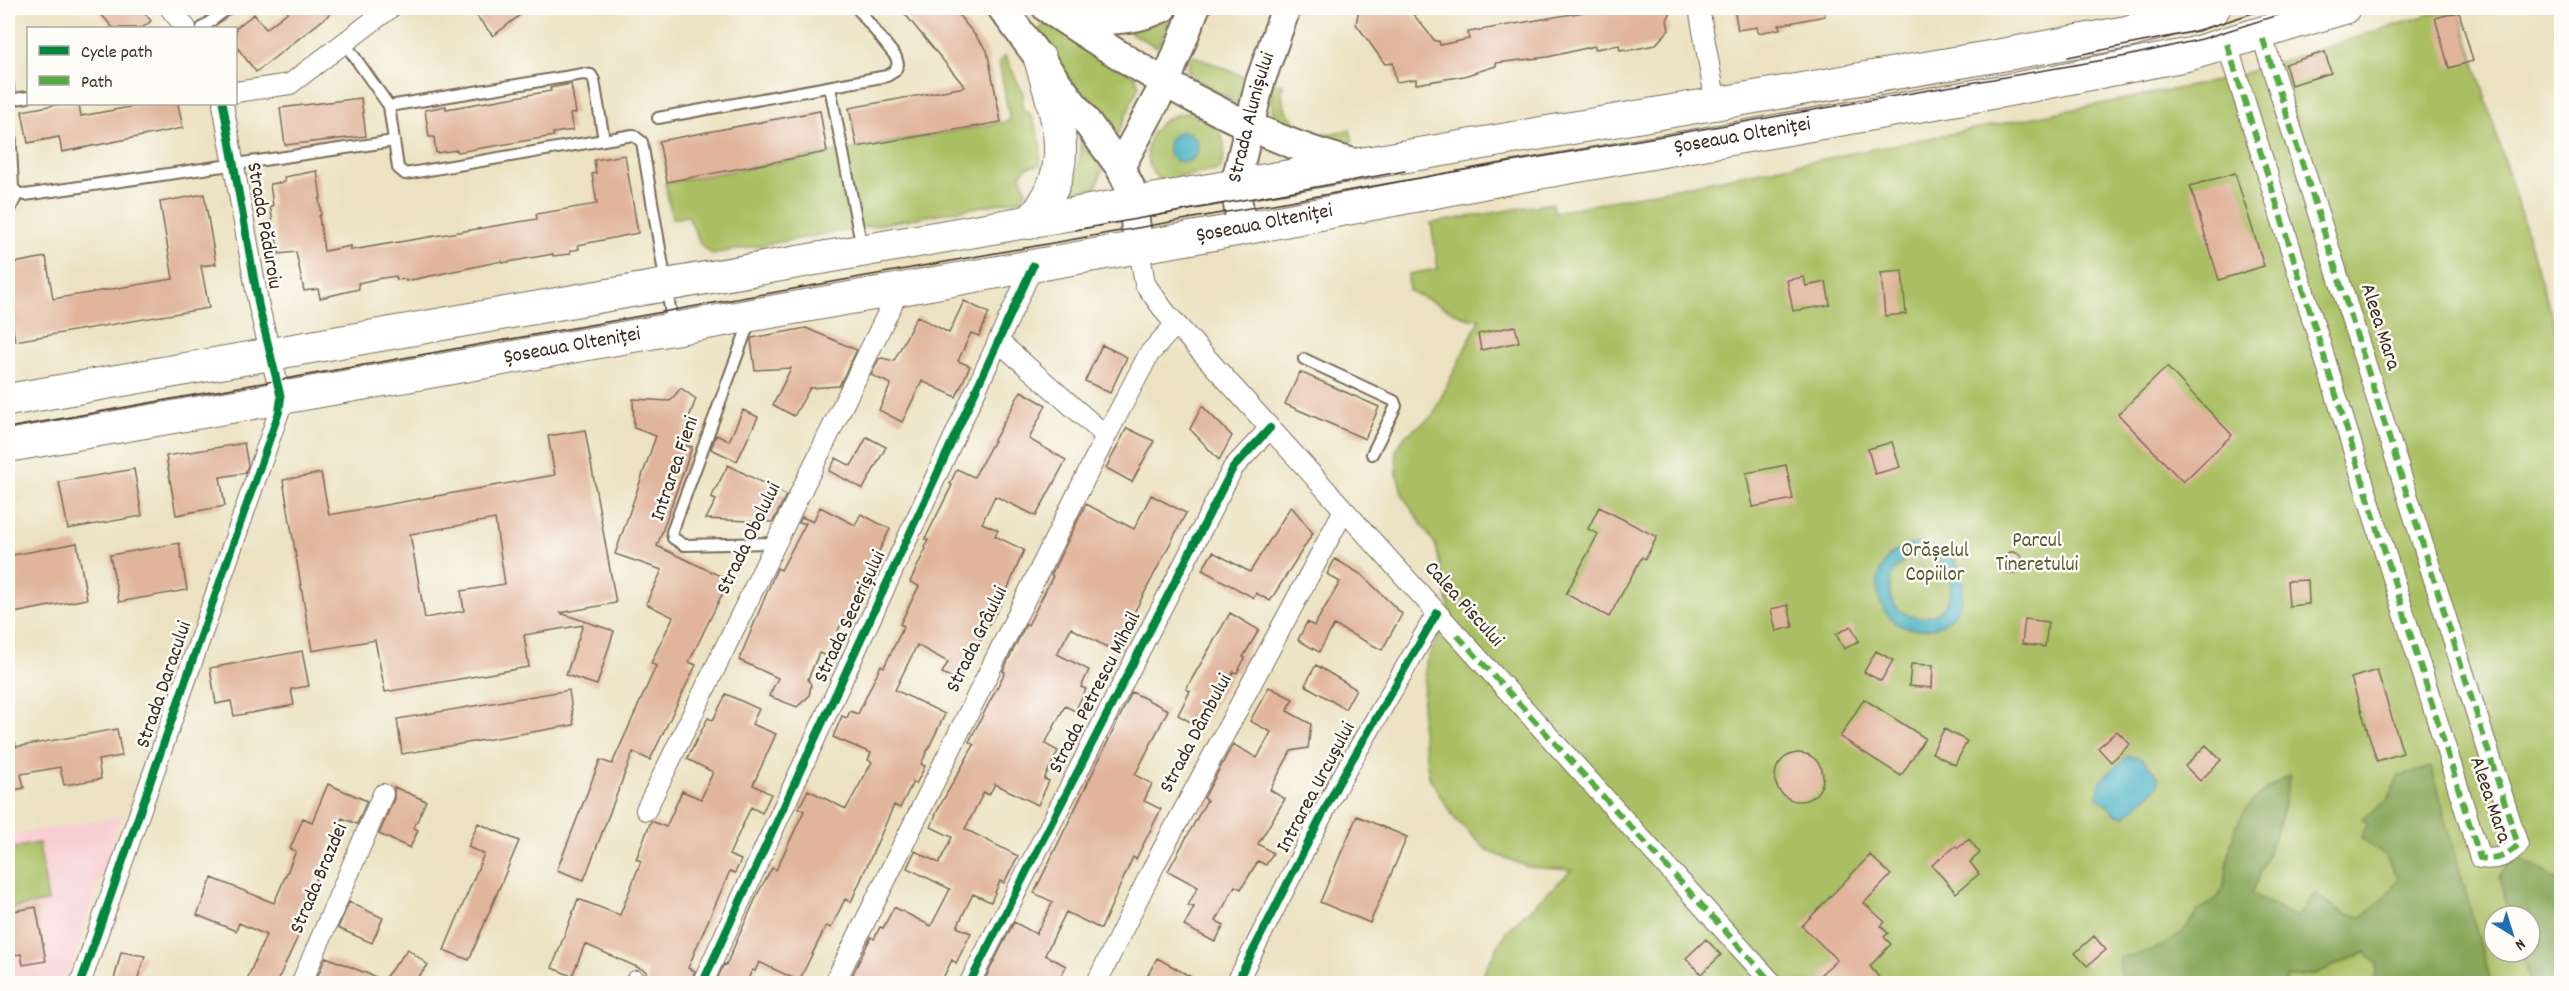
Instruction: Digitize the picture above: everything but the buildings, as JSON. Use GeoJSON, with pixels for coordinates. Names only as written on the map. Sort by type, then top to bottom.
{"type":"FeatureCollection","features":[{"type":"Feature","properties":{"kind":"main road"},"geometry":{"type":"LineString","coordinates":[[1002,8],[1120,168],[1130,187],[1139,248]]}},
{"type":"Feature","properties":{"kind":"main road"},"geometry":{"type":"LineString","coordinates":[[1047,8],[1088,19],[1104,20],[1139,16],[1162,8]]}},
{"type":"Feature","properties":{"kind":"main road"},"geometry":{"type":"LineString","coordinates":[[1047,8],[1166,82],[1248,125],[1302,148],[1358,164]]}},
{"type":"Feature","properties":{"kind":"main road"},"geometry":{"type":"LineString","coordinates":[[1120,168],[1166,82],[1195,8]]}},
{"type":"Feature","properties":{"kind":"main road","name":"Strada Alunișului"},"geometry":{"type":"LineString","coordinates":[[1242,229],[1235,186],[1248,125],[1265,64],[1286,8]]}},
{"type":"Feature","properties":{"kind":"main road","name":"Șoseaua Olteniței"},"geometry":{"type":"LineString","coordinates":[[8,400],[1358,164],[2029,50],[2158,16],[2214,8]]}},
{"type":"Feature","properties":{"kind":"main road","name":"Șoseaua Olteniței"},"geometry":{"type":"LineString","coordinates":[[8,446],[1139,248],[1498,180],[2165,59],[2227,44],[2344,8]]}},
{"type":"Feature","properties":{"kind":"main road"},"geometry":{"type":"LineString","coordinates":[[2158,16],[2165,59]]}},
{"type":"Feature","properties":{"kind":"main road"},"geometry":{"type":"LineString","coordinates":[[1029,223],[1049,199],[1059,168],[1057,122],[1040,59]]}},
{"type":"Feature","properties":{"kind":"street"},"geometry":{"type":"LineString","coordinates":[[170,8],[185,27]]}},
{"type":"Feature","properties":{"kind":"street"},"geometry":{"type":"LineString","coordinates":[[237,92],[290,84],[390,8]]}},
{"type":"Feature","properties":{"kind":"street"},"geometry":{"type":"LineString","coordinates":[[1699,8],[1716,104]]}},
{"type":"Feature","properties":{"kind":"street","name":"Aleea Mara"},"geometry":{"type":"LineString","coordinates":[[2227,44],[2480,858],[2500,859],[2518,845],[2261,33]]}},
{"type":"Feature","properties":{"kind":"street","name":"Strada Păduroiu"},"geometry":{"type":"LineString","coordinates":[[223,105],[269,354],[281,398]]}},
{"type":"Feature","properties":{"kind":"street","name":"Calea Piscului"},"geometry":{"type":"LineString","coordinates":[[1139,248],[1142,274],[1149,293],[1773,984]]}},
{"type":"Feature","properties":{"kind":"street","name":"Strada Secerișului"},"geometry":{"type":"LineString","coordinates":[[702,984],[1033,266]]}},
{"type":"Feature","properties":{"kind":"street","name":"Strada Obolului"},"geometry":{"type":"LineString","coordinates":[[646,810],[899,290]]}},
{"type":"Feature","properties":{"kind":"street","name":"Strada Grâului"},"geometry":{"type":"LineString","coordinates":[[834,984],[1106,436],[1149,354],[1176,324]]}},
{"type":"Feature","properties":{"kind":"street"},"geometry":{"type":"LineString","coordinates":[[998,341],[1106,436]]}},
{"type":"Feature","properties":{"kind":"street","name":"Strada Daracului"},"geometry":{"type":"LineString","coordinates":[[80,984],[276,424],[281,398]]}},
{"type":"Feature","properties":{"kind":"street","name":"Strada Petrescu Mihail"},"geometry":{"type":"LineString","coordinates":[[969,984],[1233,468],[1270,428]]}},
{"type":"Feature","properties":{"kind":"street","name":"Strada Dâmbului"},"geometry":{"type":"LineString","coordinates":[[1096,984],[1156,862],[1344,510]]}},
{"type":"Feature","properties":{"kind":"street","name":"Intrarea Urcușului"},"geometry":{"type":"LineString","coordinates":[[1236,984],[1338,784],[1437,613]]}},
{"type":"Feature","properties":{"kind":"street","name":"Strada Brazdei"},"geometry":{"type":"LineString","coordinates":[[301,984],[382,794]]}},
{"type":"Feature","properties":{"kind":"lane"},"geometry":{"type":"LineString","coordinates":[[203,27],[228,8]]}},
{"type":"Feature","properties":{"kind":"lane"},"geometry":{"type":"LineString","coordinates":[[658,118],[887,76],[895,71],[896,57],[857,8]]}},
{"type":"Feature","properties":{"kind":"lane"},"geometry":{"type":"LineString","coordinates":[[344,42],[389,106],[398,168],[405,174],[633,135],[642,142],[674,329]]}},
{"type":"Feature","properties":{"kind":"lane"},"geometry":{"type":"LineString","coordinates":[[389,106],[584,74],[591,75],[594,80],[604,140]]}},
{"type":"Feature","properties":{"kind":"lane"},"geometry":{"type":"LineString","coordinates":[[8,85],[13,188],[18,193],[32,194],[394,141]]}},
{"type":"Feature","properties":{"kind":"lane"},"geometry":{"type":"LineString","coordinates":[[830,87],[862,252]]}},
{"type":"Feature","properties":{"kind":"lane"},"geometry":{"type":"LineString","coordinates":[[9,100],[27,97]]}},
{"type":"Feature","properties":{"kind":"lane"},"geometry":{"type":"LineString","coordinates":[[8,213],[18,193]]}},
{"type":"Feature","properties":{"kind":"lane","name":"Intrarea Fieni"},"geometry":{"type":"LineString","coordinates":[[753,315],[672,532],[673,538],[684,545],[774,543]]}},
{"type":"Feature","properties":{"kind":"lane"},"geometry":{"type":"LineString","coordinates":[[1304,359],[1394,401],[1396,406],[1372,454]]}},
{"type":"Feature","properties":{"kind":"shaded area"},"geometry":{"type":"Polygon","coordinates":[[[122,816],[66,983],[8,984],[8,835],[122,816]]]}},
{"type":"Feature","properties":{"kind":"green space","name":"Parcul Tineretului"},"geometry":{"type":"Polygon","coordinates":[[[2449,8],[2458,8],[2561,346],[2561,983],[1478,983],[1507,930],[1572,870],[1528,867],[1488,851],[1454,818],[1429,777],[1421,723],[1426,662],[1450,612],[1436,546],[1403,496],[1397,475],[1396,451],[1404,437],[1432,416],[1480,318],[1469,319],[1409,291],[1408,274],[1438,269],[1431,223],[1552,203],[1555,212],[2226,79],[2449,8]]]}},
{"type":"Feature","properties":{"kind":"green space"},"geometry":{"type":"Polygon","coordinates":[[[1171,18],[1157,47],[1129,32],[1171,18]]]}},
{"type":"Feature","properties":{"kind":"green space"},"geometry":{"type":"Polygon","coordinates":[[[1047,23],[1136,77],[1139,86],[1117,136],[1114,137],[1037,38],[1037,31],[1047,23]]]}},
{"type":"Feature","properties":{"kind":"green space"},"geometry":{"type":"Polygon","coordinates":[[[1192,55],[1249,79],[1240,105],[1192,77],[1187,69],[1192,55]]]}},
{"type":"Feature","properties":{"kind":"green space"},"geometry":{"type":"Polygon","coordinates":[[[1005,56],[1023,93],[1022,108],[1031,115],[1041,145],[1040,165],[1027,167],[1021,174],[1026,191],[1023,199],[712,254],[701,245],[688,216],[672,219],[665,183],[1010,121],[999,62],[1005,56]]]}},
{"type":"Feature","properties":{"kind":"green space"},"geometry":{"type":"Polygon","coordinates":[[[1272,82],[1283,85],[1282,98],[1285,108],[1291,118],[1301,127],[1293,135],[1280,123],[1273,112],[1272,82]]]}},
{"type":"Feature","properties":{"kind":"green space"},"geometry":{"type":"Polygon","coordinates":[[[1188,113],[1207,121],[1220,133],[1224,150],[1219,170],[1161,180],[1150,167],[1148,142],[1156,128],[1163,122],[1188,113]]]}},
{"type":"Feature","properties":{"kind":"green space"},"geometry":{"type":"Polygon","coordinates":[[[1350,130],[1353,142],[1333,145],[1320,142],[1321,135],[1350,130]]]}},
{"type":"Feature","properties":{"kind":"green space"},"geometry":{"type":"Polygon","coordinates":[[[1080,136],[1103,168],[1096,188],[1069,192],[1080,159],[1080,136]]]}},
{"type":"Feature","properties":{"kind":"green space"},"geometry":{"type":"Polygon","coordinates":[[[2431,767],[2482,951],[2482,964],[2486,964],[2491,983],[2374,983],[2377,965],[2366,952],[2315,974],[2288,977],[2283,983],[2122,983],[2119,957],[2144,953],[2168,943],[2182,933],[2197,913],[2218,896],[2224,884],[2233,835],[2243,813],[2258,796],[2290,775],[2280,821],[2252,894],[2296,918],[2315,894],[2345,914],[2362,917],[2387,895],[2399,879],[2385,855],[2361,838],[2368,823],[2362,820],[2388,800],[2398,777],[2431,767]]]}},
{"type":"Feature","properties":{"kind":"green space"},"geometry":{"type":"Polygon","coordinates":[[[39,843],[48,902],[8,909],[8,849],[39,843]]]}},
{"type":"Feature","properties":{"kind":"green space"},"geometry":{"type":"Polygon","coordinates":[[[2519,858],[2561,881],[2561,983],[2530,983],[2524,964],[2542,964],[2542,904],[2507,904],[2499,877],[2507,866],[2519,858]]]}},
{"type":"Feature","properties":{"kind":"water"},"geometry":{"type":"Polygon","coordinates":[[[1183,132],[1194,136],[1198,147],[1194,158],[1183,162],[1172,158],[1168,147],[1172,136],[1183,132]]]}},
{"type":"Feature","properties":{"kind":"water"},"geometry":{"type":"Polygon","coordinates":[[[1920,543],[1938,547],[1952,557],[1960,571],[1963,586],[1961,601],[1954,615],[1941,625],[1923,629],[1904,627],[1890,618],[1881,605],[1878,589],[1880,573],[1887,559],[1901,548],[1920,543]],[[1919,555],[1905,560],[1896,568],[1891,579],[1892,600],[1899,609],[1909,615],[1922,617],[1935,614],[1944,607],[1949,597],[1951,586],[1949,575],[1943,565],[1933,558],[1919,555]]]}},
{"type":"Feature","properties":{"kind":"water"},"geometry":{"type":"Polygon","coordinates":[[[2128,756],[2141,758],[2158,776],[2158,786],[2126,816],[2116,814],[2097,796],[2100,781],[2128,756]]]}},
{"type":"Feature","properties":{"kind":"tram line"},"geometry":{"type":"LineString","coordinates":[[2068,57],[2197,31],[2268,8]]}},
{"type":"Feature","properties":{"kind":"tram line"},"geometry":{"type":"LineString","coordinates":[[8,428],[1470,169],[2127,56],[2202,39],[2300,8]]}},
{"type":"Feature","properties":{"kind":"tram line"},"geometry":{"type":"LineString","coordinates":[[1075,230],[1405,171]]}},
{"type":"Feature","properties":{"kind":"marked path"},"geometry":{"type":"LineString","coordinates":[[2227,44],[2480,858],[2501,857],[2518,845],[2261,33]]}},
{"type":"Feature","properties":{"kind":"marked path"},"geometry":{"type":"LineString","coordinates":[[1457,635],[1773,984]]}},
{"type":"Feature","properties":{"kind":"cycle path"},"geometry":{"type":"LineString","coordinates":[[80,984],[279,412],[281,398],[259,307],[223,105]]}},
{"type":"Feature","properties":{"kind":"cycle path"},"geometry":{"type":"LineString","coordinates":[[702,984],[1033,266]]}},
{"type":"Feature","properties":{"kind":"cycle path"},"geometry":{"type":"LineString","coordinates":[[969,984],[1233,468],[1270,428]]}},
{"type":"Feature","properties":{"kind":"cycle path"},"geometry":{"type":"LineString","coordinates":[[1236,984],[1338,784],[1437,613]]}},
{"type":"Feature","properties":{"kind":"park label","name":"Orășelul Copiilor"},"geometry":{"type":"Point","coordinates":[1935,564]}}]}
